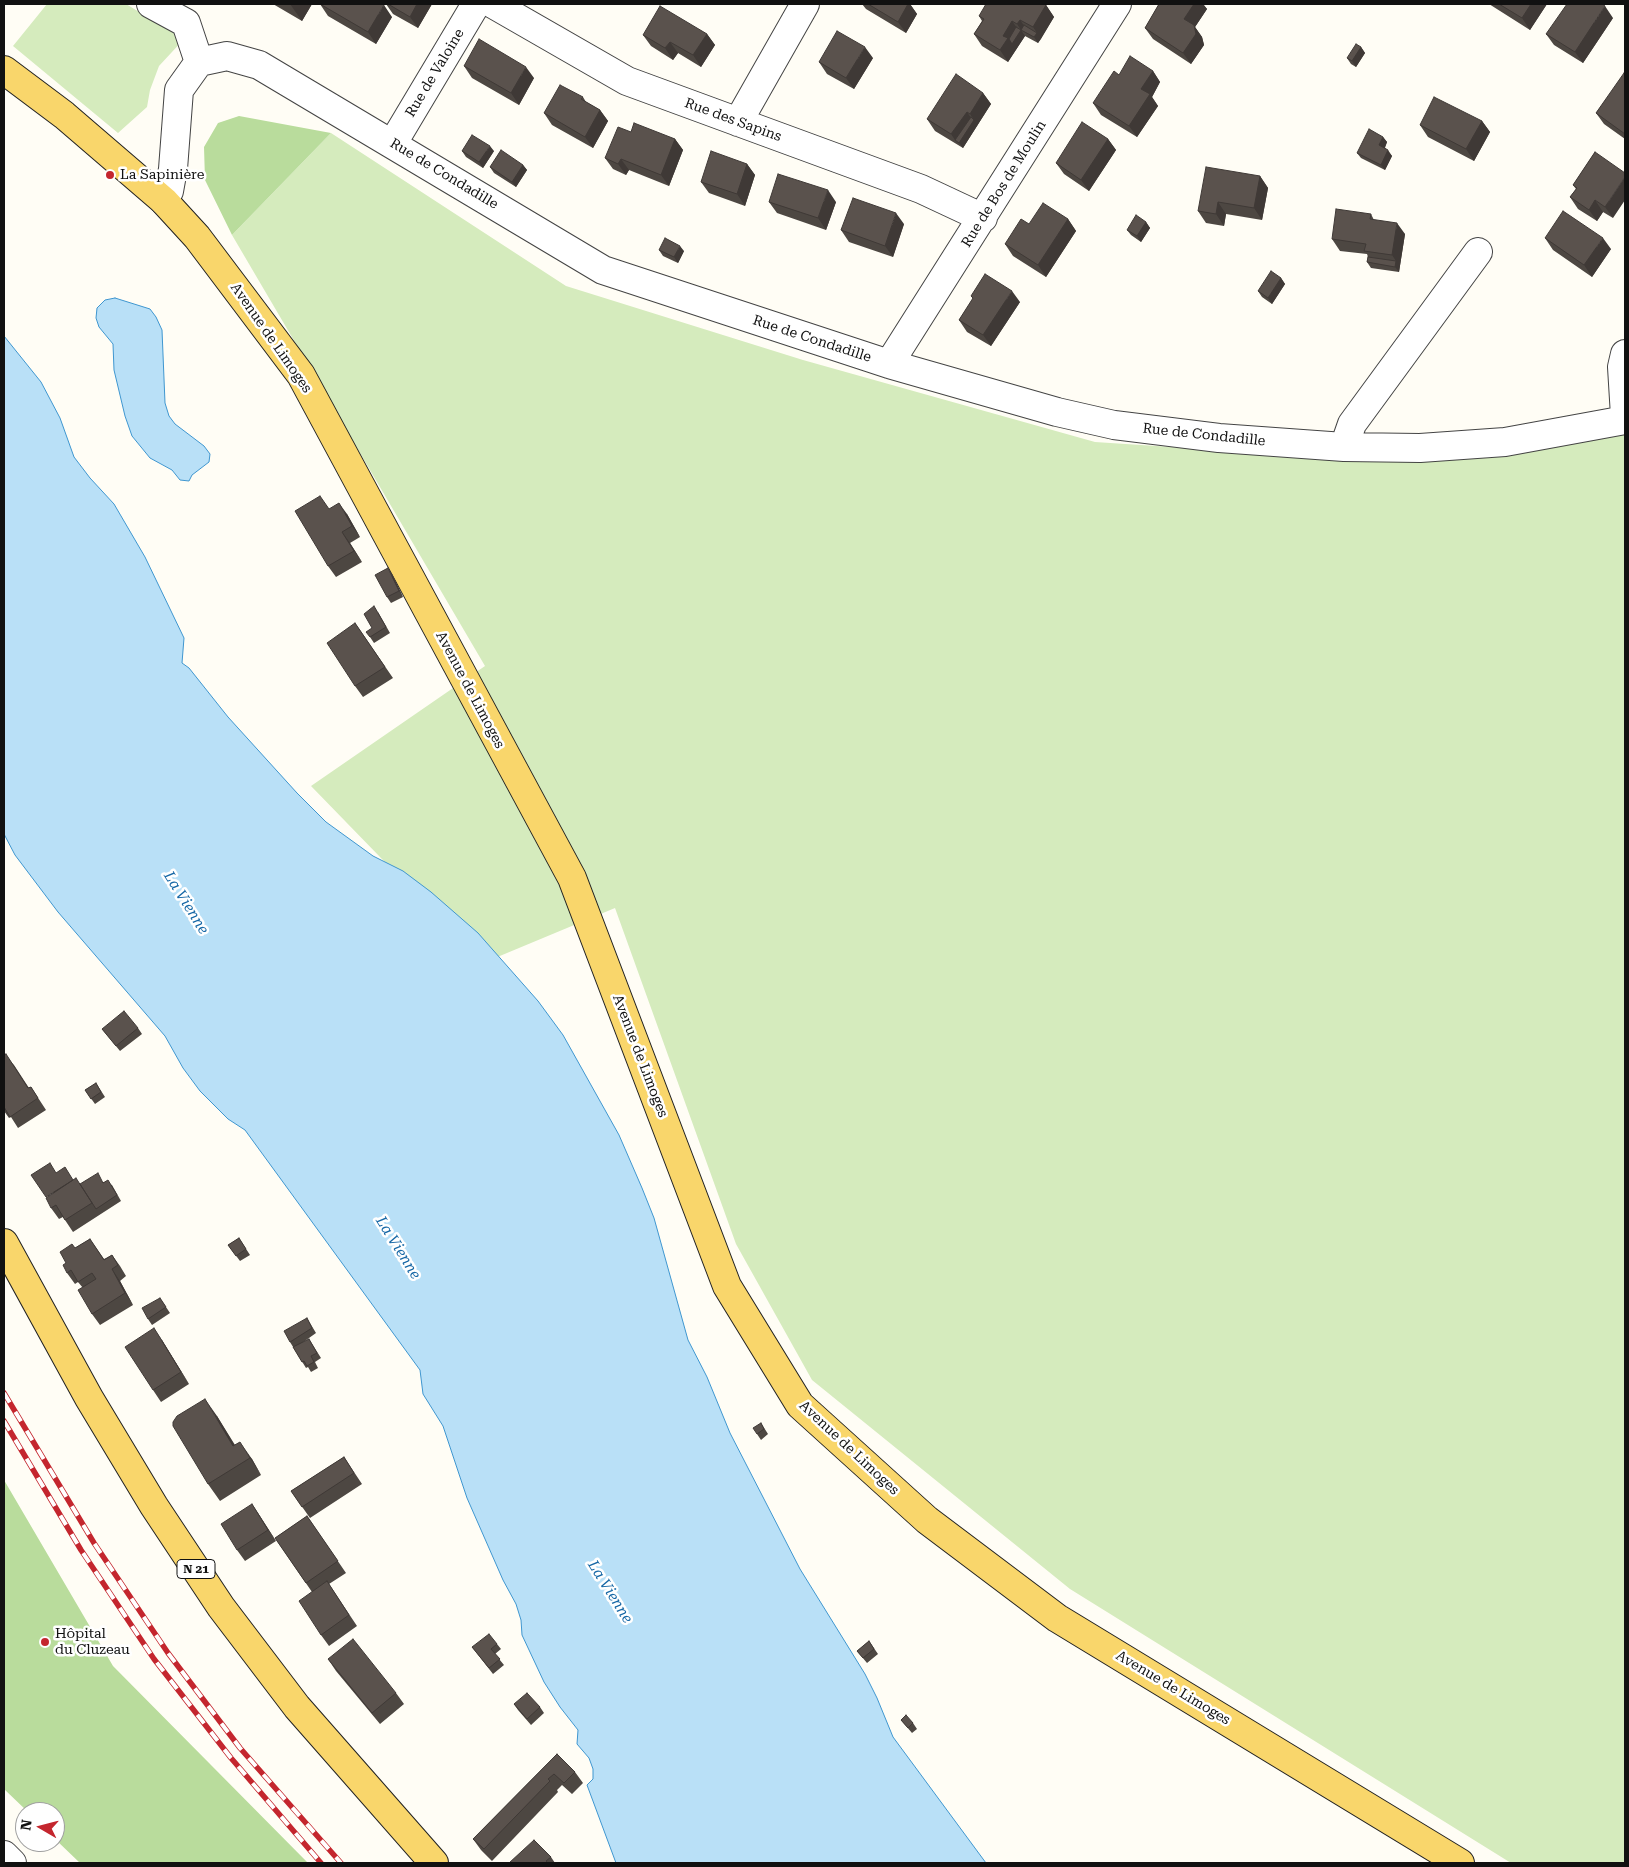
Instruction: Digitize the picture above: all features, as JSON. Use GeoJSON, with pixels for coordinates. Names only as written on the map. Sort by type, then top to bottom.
{"type":"FeatureCollection","features":[{"type":"Feature","properties":{"kind":"main road","name":"Avenue de Limoges"},"geometry":{"type":"LineString","coordinates":[[4,70],[77,126],[164,201],[197,237],[301,375],[572,878],[727,1286],[800,1405],[927,1520],[1057,1618],[1460,1863]]}},
{"type":"Feature","properties":{"kind":"main road","name":"N 21"},"geometry":{"type":"LineString","coordinates":[[4,1243],[89,1398],[154,1506],[222,1607],[297,1707],[434,1863]]}},
{"type":"Feature","properties":{"kind":"street"},"geometry":{"type":"LineString","coordinates":[[151,4],[186,23],[199,62],[179,90],[173,169],[169,191],[164,201]]}},
{"type":"Feature","properties":{"kind":"street","name":"Rue de Valoine"},"geometry":{"type":"LineString","coordinates":[[393,143],[476,4]]}},
{"type":"Feature","properties":{"kind":"street","name":"Rue des Sapins"},"geometry":{"type":"LineString","coordinates":[[493,4],[627,81],[921,188],[983,218]]}},
{"type":"Feature","properties":{"kind":"street"},"geometry":{"type":"LineString","coordinates":[[738,122],[805,4]]}},
{"type":"Feature","properties":{"kind":"street","name":"Rue de Bos de Moulin"},"geometry":{"type":"LineString","coordinates":[[889,364],[1117,4]]}},
{"type":"Feature","properties":{"kind":"street","name":"Rue de Condadille"},"geometry":{"type":"LineString","coordinates":[[199,62],[227,56],[259,65],[393,143],[603,270],[889,364],[1057,412],[1114,425],[1219,438],[1344,447],[1420,448],[1504,442],[1625,420]]}},
{"type":"Feature","properties":{"kind":"street"},"geometry":{"type":"LineString","coordinates":[[1344,447],[1352,424],[1478,252]]}},
{"type":"Feature","properties":{"kind":"street"},"geometry":{"type":"LineString","coordinates":[[1625,354],[1622,367],[1625,416]]}},
{"type":"Feature","properties":{"kind":"street"},"geometry":{"type":"LineString","coordinates":[[4,1855],[12,1863]]}},
{"type":"Feature","properties":{"kind":"green space"},"geometry":{"type":"Polygon","coordinates":[[[47,4],[126,4],[184,39],[159,66],[150,90],[147,107],[118,133],[13,46],[47,4]]]}},
{"type":"Feature","properties":{"kind":"green space"},"geometry":{"type":"Polygon","coordinates":[[[239,116],[331,133],[232,235],[205,180],[204,147],[218,123],[239,116]]]}},
{"type":"Feature","properties":{"kind":"green space"},"geometry":{"type":"Polygon","coordinates":[[[331,133],[566,286],[803,360],[1095,442],[1355,459],[1625,433],[1625,1863],[1511,1863],[1070,1589],[812,1380],[736,1244],[615,908],[483,963],[311,786],[485,666],[232,235],[331,133]]]}},
{"type":"Feature","properties":{"kind":"green space","name":"Hôpital du Cluzeau"},"geometry":{"type":"Polygon","coordinates":[[[4,1480],[113,1666],[308,1863],[80,1863],[65,1849],[65,1802],[18,1802],[4,1789],[4,1480]]]}},
{"type":"Feature","properties":{"kind":"water"},"geometry":{"type":"Polygon","coordinates":[[[115,298],[150,309],[162,330],[165,403],[169,416],[175,424],[204,446],[210,454],[209,462],[192,475],[189,481],[180,480],[172,470],[150,458],[132,436],[114,370],[113,344],[99,327],[96,318],[97,308],[105,300],[115,298]]]}},
{"type":"Feature","properties":{"kind":"water","name":"La Vienne"},"geometry":{"type":"Polygon","coordinates":[[[4,336],[41,382],[60,418],[74,457],[114,504],[145,557],[184,638],[182,663],[189,668],[228,717],[326,822],[373,856],[403,871],[431,892],[478,933],[538,1001],[563,1035],[619,1135],[642,1188],[654,1218],[688,1340],[707,1377],[730,1433],[800,1569],[865,1674],[893,1737],[986,1863],[616,1863],[587,1785],[593,1779],[593,1769],[589,1758],[577,1744],[578,1730],[544,1682],[522,1635],[521,1620],[516,1604],[503,1580],[467,1498],[443,1426],[423,1394],[420,1370],[245,1130],[228,1119],[200,1091],[183,1068],[165,1036],[58,912],[15,855],[4,834],[4,336]]]}},
{"type":"Feature","properties":{"kind":"building"},"geometry":{"type":"Polygon","coordinates":[[[320,4],[381,4],[384,5],[368,32],[320,4]]]}},
{"type":"Feature","properties":{"kind":"building"},"geometry":{"type":"Polygon","coordinates":[[[388,4],[417,4],[410,17],[388,4]]]}},
{"type":"Feature","properties":{"kind":"building"},"geometry":{"type":"Polygon","coordinates":[[[868,4],[908,4],[898,22],[868,4]]]}},
{"type":"Feature","properties":{"kind":"building"},"geometry":{"type":"Polygon","coordinates":[[[986,4],[1046,5],[1033,27],[1020,20],[1017,24],[1012,21],[1003,36],[1008,38],[1000,50],[974,34],[984,19],[979,16],[986,4]]]}},
{"type":"Feature","properties":{"kind":"building"},"geometry":{"type":"Polygon","coordinates":[[[1159,4],[1194,4],[1184,19],[1194,25],[1196,34],[1183,53],[1145,28],[1159,4]]]}},
{"type":"Feature","properties":{"kind":"building"},"geometry":{"type":"Polygon","coordinates":[[[1499,4],[1531,4],[1522,18],[1499,4]]]}},
{"type":"Feature","properties":{"kind":"building"},"geometry":{"type":"Polygon","coordinates":[[[1567,4],[1602,4],[1605,6],[1575,52],[1546,34],[1567,4]]]}},
{"type":"Feature","properties":{"kind":"building"},"geometry":{"type":"Polygon","coordinates":[[[660,6],[707,34],[693,55],[670,42],[665,48],[643,35],[660,6]]]}},
{"type":"Feature","properties":{"kind":"building"},"geometry":{"type":"Polygon","coordinates":[[[1024,25],[1037,33],[1034,37],[1021,30],[1024,25]]]}},
{"type":"Feature","properties":{"kind":"building"},"geometry":{"type":"Polygon","coordinates":[[[1016,27],[1021,30],[1012,44],[1009,39],[1016,27]]]}},
{"type":"Feature","properties":{"kind":"building"},"geometry":{"type":"Polygon","coordinates":[[[837,31],[865,47],[846,78],[819,62],[837,31]]]}},
{"type":"Feature","properties":{"kind":"building"},"geometry":{"type":"Polygon","coordinates":[[[479,39],[526,67],[511,93],[464,66],[479,39]]]}},
{"type":"Feature","properties":{"kind":"building"},"geometry":{"type":"Polygon","coordinates":[[[1356,44],[1361,47],[1352,61],[1347,58],[1356,44]]]}},
{"type":"Feature","properties":{"kind":"building"},"geometry":{"type":"Polygon","coordinates":[[[1130,56],[1153,71],[1141,89],[1150,94],[1129,126],[1093,103],[1114,71],[1119,75],[1130,56]]]}},
{"type":"Feature","properties":{"kind":"building"},"geometry":{"type":"Polygon","coordinates":[[[956,74],[983,93],[970,114],[967,112],[951,134],[927,119],[956,74]]]}},
{"type":"Feature","properties":{"kind":"building"},"geometry":{"type":"Polygon","coordinates":[[[1625,74],[1625,134],[1596,113],[1625,74]]]}},
{"type":"Feature","properties":{"kind":"building"},"geometry":{"type":"Polygon","coordinates":[[[560,85],[583,97],[581,99],[600,110],[585,137],[544,113],[560,85]]]}},
{"type":"Feature","properties":{"kind":"building"},"geometry":{"type":"Polygon","coordinates":[[[1434,97],[1482,121],[1466,149],[1420,125],[1434,97]]]}},
{"type":"Feature","properties":{"kind":"building"},"geometry":{"type":"Polygon","coordinates":[[[971,117],[974,120],[959,143],[955,140],[971,117]]]}},
{"type":"Feature","properties":{"kind":"building"},"geometry":{"type":"Polygon","coordinates":[[[1082,122],[1108,139],[1081,180],[1056,163],[1082,122]]]}},
{"type":"Feature","properties":{"kind":"building"},"geometry":{"type":"Polygon","coordinates":[[[634,123],[675,139],[661,175],[621,159],[618,164],[605,158],[618,127],[631,132],[634,123]]]}},
{"type":"Feature","properties":{"kind":"building"},"geometry":{"type":"Polygon","coordinates":[[[1369,129],[1383,137],[1379,145],[1388,150],[1381,165],[1357,153],[1369,129]]]}},
{"type":"Feature","properties":{"kind":"building"},"geometry":{"type":"Polygon","coordinates":[[[472,135],[490,146],[479,162],[462,151],[472,135]]]}},
{"type":"Feature","properties":{"kind":"building"},"geometry":{"type":"Polygon","coordinates":[[[501,150],[523,165],[512,182],[490,167],[501,150]]]}},
{"type":"Feature","properties":{"kind":"building"},"geometry":{"type":"Polygon","coordinates":[[[711,151],[747,164],[737,194],[701,182],[711,151]]]}},
{"type":"Feature","properties":{"kind":"building"},"geometry":{"type":"Polygon","coordinates":[[[1595,152],[1625,173],[1625,177],[1605,207],[1595,200],[1589,210],[1570,197],[1577,188],[1573,185],[1595,152]]]}},
{"type":"Feature","properties":{"kind":"building"},"geometry":{"type":"Polygon","coordinates":[[[1206,167],[1260,176],[1254,208],[1218,202],[1216,214],[1198,211],[1206,167]]]}},
{"type":"Feature","properties":{"kind":"building"},"geometry":{"type":"Polygon","coordinates":[[[778,174],[828,190],[818,218],[769,202],[778,174]]]}},
{"type":"Feature","properties":{"kind":"building"},"geometry":{"type":"Polygon","coordinates":[[[853,198],[896,213],[885,246],[841,230],[853,198]]]}},
{"type":"Feature","properties":{"kind":"building"},"geometry":{"type":"Polygon","coordinates":[[[1043,203],[1068,219],[1038,265],[1005,244],[1021,219],[1029,224],[1043,203]]]}},
{"type":"Feature","properties":{"kind":"building"},"geometry":{"type":"Polygon","coordinates":[[[1336,209],[1371,214],[1370,219],[1397,223],[1392,255],[1364,251],[1366,244],[1332,239],[1336,209]]]}},
{"type":"Feature","properties":{"kind":"building"},"geometry":{"type":"Polygon","coordinates":[[[1563,211],[1603,238],[1584,265],[1545,238],[1563,211]]]}},
{"type":"Feature","properties":{"kind":"building"},"geometry":{"type":"Polygon","coordinates":[[[1136,215],[1146,222],[1137,236],[1127,230],[1136,215]]]}},
{"type":"Feature","properties":{"kind":"building"},"geometry":{"type":"Polygon","coordinates":[[[665,238],[680,246],[674,257],[659,250],[665,238]]]}},
{"type":"Feature","properties":{"kind":"building"},"geometry":{"type":"Polygon","coordinates":[[[1368,257],[1396,261],[1395,267],[1367,262],[1368,257]]]}},
{"type":"Feature","properties":{"kind":"building"},"geometry":{"type":"Polygon","coordinates":[[[1271,271],[1281,278],[1268,298],[1258,291],[1271,271]]]}},
{"type":"Feature","properties":{"kind":"building"},"geometry":{"type":"Polygon","coordinates":[[[985,274],[1012,291],[983,335],[959,320],[985,274]]]}},
{"type":"Feature","properties":{"kind":"building"},"geometry":{"type":"Polygon","coordinates":[[[320,496],[329,509],[339,503],[352,526],[342,532],[354,551],[328,566],[295,511],[320,496]]]}},
{"type":"Feature","properties":{"kind":"building"},"geometry":{"type":"Polygon","coordinates":[[[388,568],[399,591],[387,597],[375,575],[388,568]]]}},
{"type":"Feature","properties":{"kind":"building"},"geometry":{"type":"Polygon","coordinates":[[[374,606],[386,627],[370,637],[366,632],[372,628],[364,614],[374,606]]]}},
{"type":"Feature","properties":{"kind":"building"},"geometry":{"type":"Polygon","coordinates":[[[355,623],[385,667],[355,686],[327,643],[355,623]]]}},
{"type":"Feature","properties":{"kind":"building"},"geometry":{"type":"Polygon","coordinates":[[[124,1011],[138,1028],[116,1046],[102,1029],[124,1011]]]}},
{"type":"Feature","properties":{"kind":"building"},"geometry":{"type":"Polygon","coordinates":[[[6,1054],[28,1088],[31,1087],[38,1098],[10,1117],[4,1107],[4,1055],[6,1054]]]}},
{"type":"Feature","properties":{"kind":"building"},"geometry":{"type":"Polygon","coordinates":[[[96,1083],[101,1092],[91,1099],[85,1090],[96,1083]]]}},
{"type":"Feature","properties":{"kind":"building"},"geometry":{"type":"Polygon","coordinates":[[[50,1163],[56,1173],[65,1167],[73,1180],[46,1197],[31,1175],[50,1163]]]}},
{"type":"Feature","properties":{"kind":"building"},"geometry":{"type":"Polygon","coordinates":[[[98,1173],[103,1183],[108,1180],[117,1195],[96,1209],[80,1184],[98,1173]]]}},
{"type":"Feature","properties":{"kind":"building"},"geometry":{"type":"Polygon","coordinates":[[[76,1178],[92,1203],[65,1220],[56,1205],[51,1208],[46,1198],[76,1178]]]}},
{"type":"Feature","properties":{"kind":"building"},"geometry":{"type":"Polygon","coordinates":[[[239,1238],[246,1249],[236,1256],[228,1245],[239,1238]]]}},
{"type":"Feature","properties":{"kind":"building"},"geometry":{"type":"Polygon","coordinates":[[[90,1239],[104,1260],[112,1255],[118,1265],[112,1269],[125,1293],[92,1314],[78,1290],[96,1279],[92,1273],[78,1282],[71,1270],[67,1273],[63,1265],[66,1263],[60,1252],[72,1244],[75,1248],[90,1239]]]}},
{"type":"Feature","properties":{"kind":"building"},"geometry":{"type":"Polygon","coordinates":[[[160,1298],[166,1307],[148,1319],[142,1308],[160,1298]]]}},
{"type":"Feature","properties":{"kind":"building"},"geometry":{"type":"Polygon","coordinates":[[[307,1318],[312,1328],[290,1342],[284,1331],[307,1318]]]}},
{"type":"Feature","properties":{"kind":"building"},"geometry":{"type":"Polygon","coordinates":[[[154,1328],[181,1372],[153,1390],[125,1347],[154,1328]]]}},
{"type":"Feature","properties":{"kind":"building"},"geometry":{"type":"Polygon","coordinates":[[[309,1339],[317,1353],[311,1356],[314,1362],[307,1366],[304,1361],[302,1362],[293,1347],[309,1339]]]}},
{"type":"Feature","properties":{"kind":"building"},"geometry":{"type":"Polygon","coordinates":[[[205,1399],[233,1446],[240,1442],[250,1458],[208,1484],[173,1426],[177,1416],[205,1399]]]}},
{"type":"Feature","properties":{"kind":"building"},"geometry":{"type":"Polygon","coordinates":[[[761,1423],[764,1429],[757,1434],[753,1428],[761,1423]]]}},
{"type":"Feature","properties":{"kind":"building"},"geometry":{"type":"Polygon","coordinates":[[[344,1457],[354,1473],[302,1507],[291,1491],[344,1457]]]}},
{"type":"Feature","properties":{"kind":"building"},"geometry":{"type":"Polygon","coordinates":[[[252,1504],[268,1530],[237,1550],[221,1524],[252,1504]]]}},
{"type":"Feature","properties":{"kind":"building"},"geometry":{"type":"Polygon","coordinates":[[[307,1516],[338,1561],[306,1583],[275,1538],[307,1516]]]}},
{"type":"Feature","properties":{"kind":"building"},"geometry":{"type":"Polygon","coordinates":[[[327,1581],[349,1615],[321,1635],[299,1601],[327,1581]]]}},
{"type":"Feature","properties":{"kind":"building"},"geometry":{"type":"Polygon","coordinates":[[[489,1634],[497,1644],[491,1649],[500,1659],[489,1668],[472,1647],[489,1634]]]}},
{"type":"Feature","properties":{"kind":"building"},"geometry":{"type":"Polygon","coordinates":[[[353,1639],[396,1693],[372,1713],[328,1659],[353,1639]]]}},
{"type":"Feature","properties":{"kind":"building"},"geometry":{"type":"Polygon","coordinates":[[[869,1641],[874,1649],[863,1658],[857,1651],[869,1641]]]}},
{"type":"Feature","properties":{"kind":"building"},"geometry":{"type":"Polygon","coordinates":[[[527,1693],[540,1707],[527,1719],[514,1704],[527,1693]]]}},
{"type":"Feature","properties":{"kind":"building"},"geometry":{"type":"Polygon","coordinates":[[[906,1715],[913,1723],[908,1728],[901,1720],[906,1715]]]}},
{"type":"Feature","properties":{"kind":"building"},"geometry":{"type":"Polygon","coordinates":[[[557,1754],[575,1772],[564,1783],[554,1774],[548,1779],[550,1781],[484,1849],[473,1839],[557,1754]]]}},
{"type":"Feature","properties":{"kind":"building"},"geometry":{"type":"Polygon","coordinates":[[[534,1840],[551,1857],[546,1861],[548,1863],[509,1863],[534,1840]]]}},
{"type":"Feature","properties":{"kind":"railway"},"geometry":{"type":"LineString","coordinates":[[4,1393],[94,1543],[168,1653],[240,1748],[341,1863]]}},
{"type":"Feature","properties":{"kind":"railway"},"geometry":{"type":"LineString","coordinates":[[4,1421],[81,1550],[154,1659],[231,1758],[321,1863]]}},
{"type":"Feature","properties":{"kind":"place","name":"La Sapinière"},"geometry":{"type":"Point","coordinates":[110,175]}},
{"type":"Feature","properties":{"kind":"place","name":"Hôpital du Cluzeau"},"geometry":{"type":"Point","coordinates":[45,1642]}}]}
